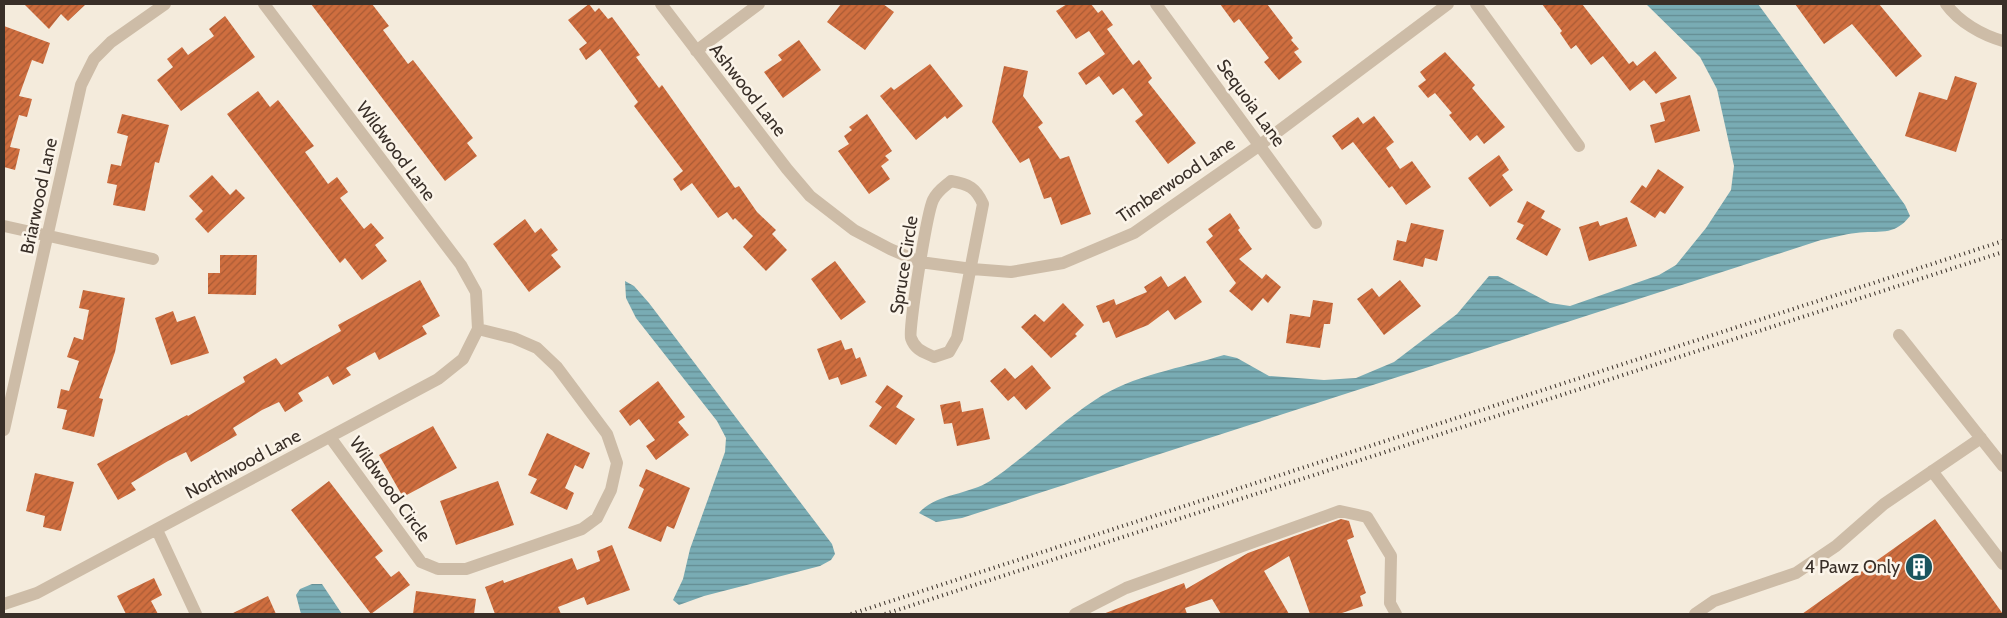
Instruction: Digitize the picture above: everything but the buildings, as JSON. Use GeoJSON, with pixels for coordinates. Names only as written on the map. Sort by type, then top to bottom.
{"type":"FeatureCollection","features":[{"type":"Feature","properties":{"kind":"street","name":"Briarwood Lane"},"geometry":{"type":"LineString","coordinates":[[4,430],[81,85],[94,59],[111,42],[165,4]]}},
{"type":"Feature","properties":{"kind":"street","name":"Wildwood Lane"},"geometry":{"type":"LineString","coordinates":[[264,4],[461,265],[476,292],[478,329]]}},
{"type":"Feature","properties":{"kind":"street"},"geometry":{"type":"LineString","coordinates":[[696,51],[759,4]]}},
{"type":"Feature","properties":{"kind":"street","name":"Sequoia Lane"},"geometry":{"type":"LineString","coordinates":[[1156,4],[1316,223]]}},
{"type":"Feature","properties":{"kind":"street","name":"Timberwood Lane"},"geometry":{"type":"LineString","coordinates":[[810,196],[854,230],[890,250],[920,262],[1011,272],[1063,262],[1134,233],[1260,145],[1448,4]]}},
{"type":"Feature","properties":{"kind":"street"},"geometry":{"type":"LineString","coordinates":[[1476,4],[1579,146]]}},
{"type":"Feature","properties":{"kind":"street","name":"Ashwood Lane"},"geometry":{"type":"LineString","coordinates":[[666,6],[696,51],[748,120],[810,196]]}},
{"type":"Feature","properties":{"kind":"street"},"geometry":{"type":"LineString","coordinates":[[1949,7],[1985,36],[2003,41]]}},
{"type":"Feature","properties":{"kind":"street","name":"Spruce Circle"},"geometry":{"type":"LineString","coordinates":[[951,182],[967,184],[978,192],[983,204],[972,269],[957,338],[950,352],[934,357],[917,349],[910,336],[920,262],[932,201],[940,189],[951,182]]}},
{"type":"Feature","properties":{"kind":"street"},"geometry":{"type":"LineString","coordinates":[[4,226],[153,259]]}},
{"type":"Feature","properties":{"kind":"street","name":"Wildwood Circle"},"geometry":{"type":"LineString","coordinates":[[330,437],[421,562],[438,569],[466,569],[582,529],[597,518],[612,490],[617,463],[607,434],[556,367],[537,348],[514,338],[478,329]]}},
{"type":"Feature","properties":{"kind":"street","name":"Northwood Lane"},"geometry":{"type":"LineString","coordinates":[[4,604],[37,593],[438,379],[463,359],[478,329]]}},
{"type":"Feature","properties":{"kind":"street"},"geometry":{"type":"LineString","coordinates":[[1899,335],[2003,466]]}},
{"type":"Feature","properties":{"kind":"street"},"geometry":{"type":"LineString","coordinates":[[1695,614],[1714,601],[1796,573],[1836,546],[1884,504],[1981,438]]}},
{"type":"Feature","properties":{"kind":"street"},"geometry":{"type":"LineString","coordinates":[[1932,472],[2003,564]]}},
{"type":"Feature","properties":{"kind":"street"},"geometry":{"type":"LineString","coordinates":[[1074,614],[1126,588],[1340,510],[1367,517],[1391,556],[1390,603],[1396,614]]}},
{"type":"Feature","properties":{"kind":"street"},"geometry":{"type":"LineString","coordinates":[[157,530],[196,614]]}},
{"type":"Feature","properties":{"kind":"water"},"geometry":{"type":"Polygon","coordinates":[[[1646,4],[1758,4],[1905,205],[1910,216],[1904,223],[1892,230],[1864,232],[1821,240],[962,518],[936,522],[919,513],[934,502],[981,486],[990,481],[1095,400],[1109,391],[1141,378],[1224,355],[1237,358],[1269,376],[1324,380],[1356,378],[1394,362],[1457,314],[1489,276],[1498,276],[1550,303],[1570,306],[1659,275],[1676,265],[1706,228],[1731,190],[1734,166],[1717,89],[1700,57],[1646,4]]]}},
{"type":"Feature","properties":{"kind":"water"},"geometry":{"type":"Polygon","coordinates":[[[625,281],[634,286],[649,303],[832,544],[835,554],[831,560],[820,566],[704,596],[679,605],[673,600],[683,579],[690,549],[725,452],[726,438],[717,421],[636,318],[626,298],[625,281]]]}},
{"type":"Feature","properties":{"kind":"water"},"geometry":{"type":"Polygon","coordinates":[[[312,584],[322,584],[342,614],[301,614],[296,595],[300,589],[312,584]]]}},
{"type":"Feature","properties":{"kind":"railway"},"geometry":{"type":"LineString","coordinates":[[851,614],[2003,241]]}},
{"type":"Feature","properties":{"kind":"railway"},"geometry":{"type":"LineString","coordinates":[[885,614],[2003,252]]}},
{"type":"Feature","properties":{"kind":"place","name":"4 Pawz Only"},"geometry":{"type":"Point","coordinates":[1919,567]}}]}
